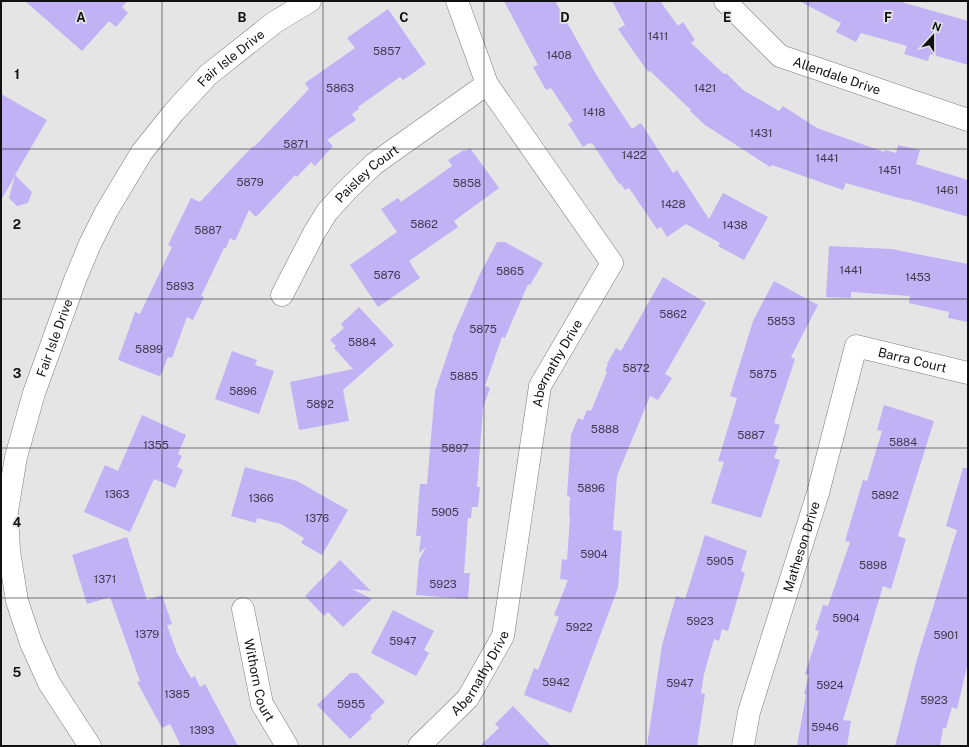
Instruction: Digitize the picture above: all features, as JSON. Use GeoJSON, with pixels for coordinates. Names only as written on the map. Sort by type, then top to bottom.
{"type":"FeatureCollection","features":[{"type":"Feature","properties":{"kind":"street","name":"Fair Isle Drive"},"geometry":{"type":"LineString","coordinates":[[90,746],[49,683],[31,643],[18,600],[9,551],[4,510],[16,457],[34,393],[75,280],[106,212],[142,152],[174,112],[208,75],[276,22],[310,1]]}},
{"type":"Feature","properties":{"kind":"street","name":"Abernathy Drive"},"geometry":{"type":"LineString","coordinates":[[419,746],[468,698],[503,636],[540,386],[612,263],[487,84],[457,1]]}},
{"type":"Feature","properties":{"kind":"street","name":"Allendale Drive"},"geometry":{"type":"LineString","coordinates":[[725,1],[780,56],[968,120]]}},
{"type":"Feature","properties":{"kind":"street","name":"Paisley Court"},"geometry":{"type":"LineString","coordinates":[[282,294],[314,233],[327,212],[346,191],[374,164],[487,84]]}},
{"type":"Feature","properties":{"kind":"street","name":"Barra Court"},"geometry":{"type":"LineString","coordinates":[[856,346],[968,373]]}},
{"type":"Feature","properties":{"kind":"street","name":"Matheson Drive"},"geometry":{"type":"LineString","coordinates":[[743,746],[749,712],[818,493],[856,346]]}},
{"type":"Feature","properties":{"kind":"street","name":"Withorn Court"},"geometry":{"type":"LineString","coordinates":[[243,609],[262,704],[287,746]]}},
{"type":"Feature","properties":{"kind":"building"},"geometry":{"type":"Polygon","coordinates":[[[25,1],[127,1],[122,7],[128,13],[116,27],[109,21],[82,51],[25,1]]]}},
{"type":"Feature","properties":{"kind":"building"},"geometry":{"type":"Polygon","coordinates":[[[504,1],[555,1],[597,76],[632,129],[641,123],[673,173],[677,170],[709,219],[723,193],[768,217],[744,260],[718,246],[720,243],[686,224],[667,237],[661,227],[657,229],[629,188],[625,190],[620,183],[619,184],[592,143],[589,143],[583,147],[568,124],[573,121],[551,88],[546,90],[533,67],[538,65],[504,1]]]}},
{"type":"Feature","properties":{"kind":"building"},"geometry":{"type":"Polygon","coordinates":[[[612,1],[660,1],[678,26],[683,22],[695,40],[691,43],[724,74],[726,73],[743,90],[779,111],[783,106],[817,128],[884,152],[885,150],[896,153],[898,145],[920,150],[916,164],[968,180],[968,217],[846,183],[843,190],[772,165],[770,167],[705,125],[650,71],[648,72],[618,29],[625,25],[612,1]]]}},
{"type":"Feature","properties":{"kind":"building"},"geometry":{"type":"Polygon","coordinates":[[[799,1],[898,1],[968,21],[968,65],[930,54],[928,61],[904,54],[907,46],[861,33],[856,42],[836,32],[841,23],[799,1]]]}},
{"type":"Feature","properties":{"kind":"building"},"geometry":{"type":"Polygon","coordinates":[[[388,9],[426,64],[403,80],[400,77],[358,107],[359,109],[352,114],[356,120],[327,140],[333,146],[315,166],[311,162],[297,177],[295,175],[256,217],[249,210],[235,241],[230,238],[226,248],[224,248],[201,296],[204,297],[193,320],[187,317],[172,358],[168,357],[161,375],[159,376],[118,360],[135,312],[140,314],[172,247],[168,245],[191,198],[200,202],[309,89],[305,83],[355,48],[347,38],[388,9]]]}},
{"type":"Feature","properties":{"kind":"building"},"geometry":{"type":"Polygon","coordinates":[[[1,94],[47,120],[15,175],[32,192],[28,203],[17,206],[9,198],[15,176],[1,200],[1,94]]]}},
{"type":"Feature","properties":{"kind":"building"},"geometry":{"type":"Polygon","coordinates":[[[470,148],[499,188],[454,221],[458,227],[409,261],[420,278],[378,307],[350,265],[397,232],[381,209],[398,198],[401,202],[452,166],[448,160],[470,148]]]}},
{"type":"Feature","properties":{"kind":"building"},"geometry":{"type":"Polygon","coordinates":[[[497,242],[505,242],[543,263],[530,285],[528,284],[505,338],[502,337],[485,386],[490,388],[483,408],[477,487],[480,487],[478,507],[472,507],[471,518],[468,518],[464,573],[470,573],[468,599],[416,595],[419,560],[426,547],[419,553],[421,536],[416,536],[420,484],[427,484],[435,391],[452,338],[480,274],[497,242]]]}},
{"type":"Feature","properties":{"kind":"building"},"geometry":{"type":"Polygon","coordinates":[[[829,246],[891,249],[968,264],[968,322],[948,318],[949,312],[909,303],[910,296],[851,292],[851,298],[826,297],[829,246]]]}},
{"type":"Feature","properties":{"kind":"building"},"geometry":{"type":"Polygon","coordinates":[[[663,277],[706,303],[665,374],[672,378],[658,400],[650,396],[617,476],[613,530],[622,531],[618,588],[571,713],[524,695],[534,668],[538,670],[559,617],[554,615],[568,580],[560,579],[562,559],[567,560],[570,497],[567,496],[571,435],[578,418],[583,420],[587,410],[591,411],[607,372],[605,370],[608,365],[607,364],[616,348],[621,351],[663,277]]]}},
{"type":"Feature","properties":{"kind":"building"},"geometry":{"type":"Polygon","coordinates":[[[774,281],[818,305],[791,357],[795,359],[774,423],[780,425],[773,445],[778,447],[774,458],[780,460],[761,518],[711,503],[724,462],[718,461],[737,398],[730,396],[753,321],[774,281]]]}},
{"type":"Feature","properties":{"kind":"building"},"geometry":{"type":"Polygon","coordinates":[[[359,307],[394,345],[343,390],[349,421],[299,430],[290,382],[353,369],[334,348],[336,346],[330,340],[344,328],[341,324],[359,307]]]}},
{"type":"Feature","properties":{"kind":"building"},"geometry":{"type":"Polygon","coordinates":[[[232,351],[257,360],[255,365],[274,371],[259,414],[215,399],[232,351]]]}},
{"type":"Feature","properties":{"kind":"building"},"geometry":{"type":"Polygon","coordinates":[[[884,405],[934,421],[898,536],[906,539],[891,589],[883,586],[843,720],[851,721],[847,746],[797,746],[806,695],[804,694],[809,675],[805,674],[819,631],[815,630],[823,605],[828,606],[850,542],[845,541],[863,480],[867,481],[882,431],[877,430],[884,405]]]}},
{"type":"Feature","properties":{"kind":"building"},"geometry":{"type":"Polygon","coordinates":[[[142,415],[186,435],[178,454],[182,456],[177,467],[183,470],[175,488],[154,479],[130,532],[84,512],[105,465],[118,471],[142,415]]]}},
{"type":"Feature","properties":{"kind":"building"},"geometry":{"type":"Polygon","coordinates":[[[245,467],[297,481],[348,510],[322,555],[301,543],[304,538],[281,524],[257,518],[256,523],[231,516],[245,467]]]}},
{"type":"Feature","properties":{"kind":"building"},"geometry":{"type":"Polygon","coordinates":[[[963,468],[968,468],[968,662],[957,709],[952,707],[946,728],[943,728],[940,746],[895,746],[917,659],[957,530],[946,526],[963,468]]]}},
{"type":"Feature","properties":{"kind":"building"},"geometry":{"type":"Polygon","coordinates":[[[705,535],[747,551],[741,571],[745,573],[728,631],[722,629],[719,641],[714,639],[704,674],[701,693],[705,694],[697,746],[647,746],[662,645],[676,596],[685,599],[705,535]]]}},
{"type":"Feature","properties":{"kind":"building"},"geometry":{"type":"Polygon","coordinates":[[[127,537],[147,600],[162,595],[172,624],[167,625],[177,653],[191,678],[195,676],[200,687],[205,684],[238,746],[181,746],[170,724],[162,728],[137,682],[140,681],[110,597],[87,604],[72,555],[127,537]]]}},
{"type":"Feature","properties":{"kind":"building"},"geometry":{"type":"Polygon","coordinates":[[[340,560],[371,591],[352,589],[372,599],[343,627],[328,612],[324,616],[305,596],[340,560]]]}},
{"type":"Feature","properties":{"kind":"building"},"geometry":{"type":"Polygon","coordinates":[[[393,610],[434,631],[424,650],[429,653],[416,676],[371,653],[393,610]]]}},
{"type":"Feature","properties":{"kind":"building"},"geometry":{"type":"Polygon","coordinates":[[[350,673],[357,673],[385,702],[370,716],[372,718],[350,739],[317,705],[350,673]]]}},
{"type":"Feature","properties":{"kind":"building"},"geometry":{"type":"Polygon","coordinates":[[[513,706],[551,746],[480,746],[499,728],[495,724],[513,706]]]}}]}
